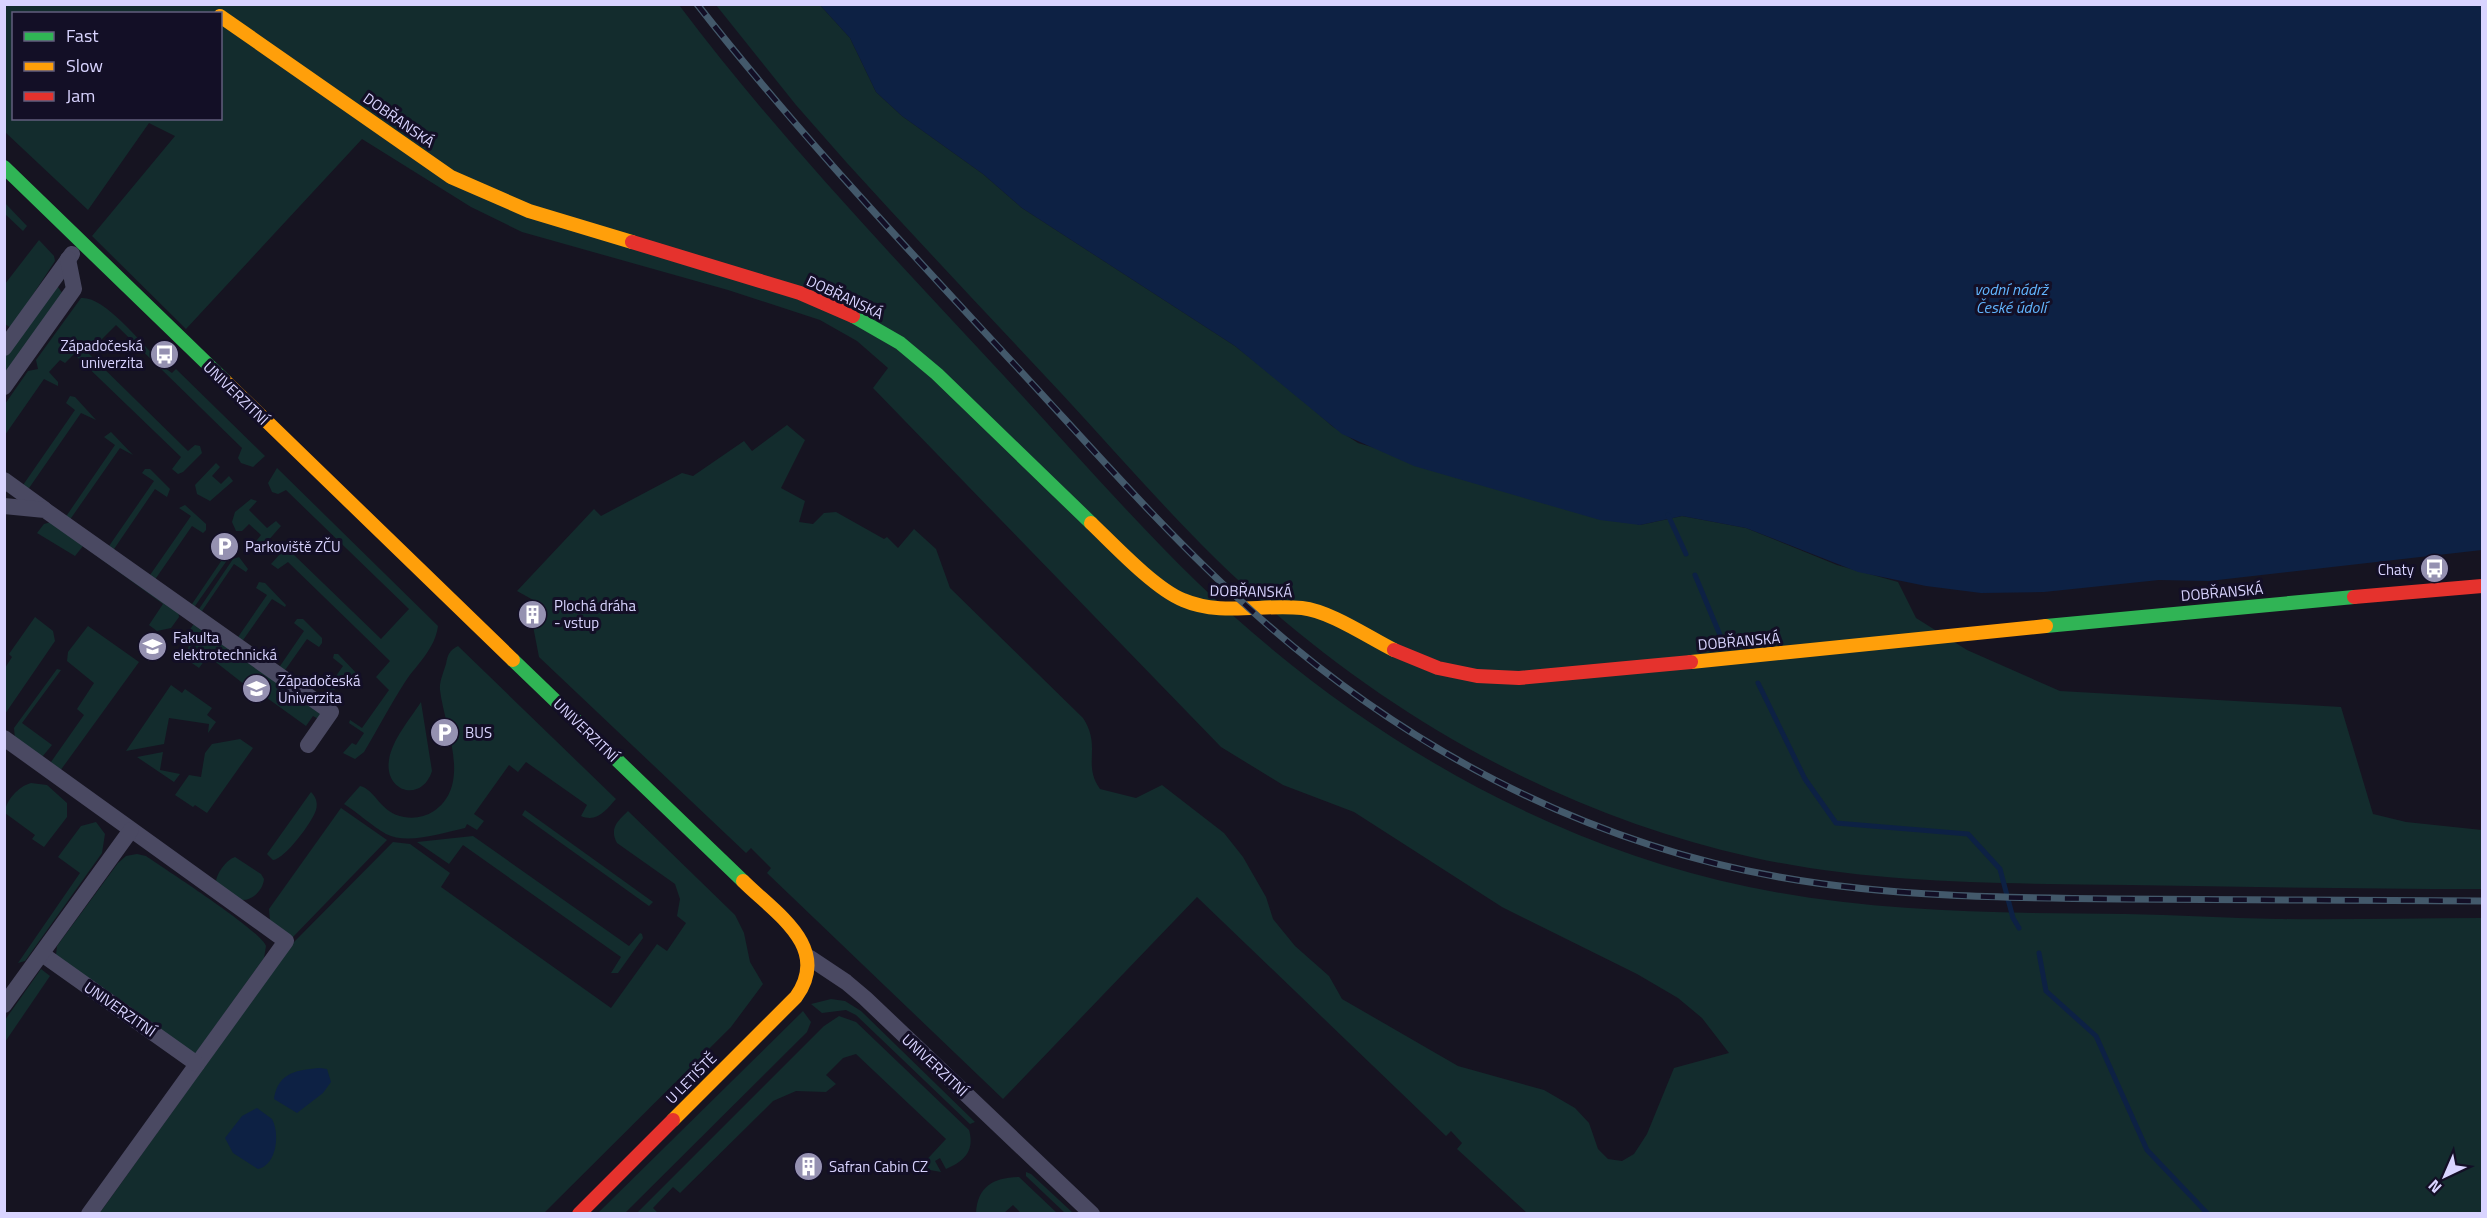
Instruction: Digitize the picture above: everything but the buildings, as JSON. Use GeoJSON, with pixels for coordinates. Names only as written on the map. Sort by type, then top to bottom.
{"type":"FeatureCollection","features":[{"type":"Feature","properties":{"kind":"street","name":"DOBŘANSKÁ"},"geometry":{"type":"LineString","coordinates":[[222,17],[450,177],[529,211],[800,293],[854,316],[900,343],[937,374],[1139,569],[1181,600],[1211,608],[1303,608],[1321,614],[1396,651],[1438,668],[1477,676],[1519,678],[1896,643],[2159,614],[2482,586]]}},
{"type":"Feature","properties":{"kind":"street","name":"UNIVERZITNÍ"},"geometry":{"type":"LineString","coordinates":[[4,167],[81,244],[795,932],[810,958],[865,998],[1092,1214]]}},
{"type":"Feature","properties":{"kind":"street"},"geometry":{"type":"LineString","coordinates":[[4,348],[81,244]]}},
{"type":"Feature","properties":{"kind":"street"},"geometry":{"type":"LineString","coordinates":[[4,387],[69,299],[74,289],[68,260]]}},
{"type":"Feature","properties":{"kind":"street"},"geometry":{"type":"LineString","coordinates":[[4,480],[331,712],[308,745]]}},
{"type":"Feature","properties":{"kind":"street"},"geometry":{"type":"LineString","coordinates":[[4,506],[45,510]]}},
{"type":"Feature","properties":{"kind":"street"},"geometry":{"type":"LineString","coordinates":[[4,738],[286,941],[89,1214]]}},
{"type":"Feature","properties":{"kind":"street"},"geometry":{"type":"LineString","coordinates":[[4,1005],[131,830]]}},
{"type":"Feature","properties":{"kind":"street","name":"UNIVERZITNÍ"},"geometry":{"type":"LineString","coordinates":[[42,954],[197,1064]]}},
{"type":"Feature","properties":{"kind":"street","name":"U LETIŠTĚ"},"geometry":{"type":"LineString","coordinates":[[579,1214],[796,998],[808,979],[810,958]]}},
{"type":"Feature","properties":{"kind":"green space"},"geometry":{"type":"Polygon","coordinates":[[[4,5],[679,5],[753,98],[830,187],[1119,502],[1198,583],[1257,636],[1319,686],[1384,732],[1452,774],[1523,810],[1596,842],[1672,867],[1749,887],[1842,902],[1984,912],[2277,919],[2482,918],[2482,1213],[1527,1213],[1457,1149],[1462,1143],[1451,1131],[1446,1136],[1197,897],[1003,1099],[767,873],[771,868],[751,848],[746,853],[539,657],[533,626],[536,626],[535,601],[517,591],[594,509],[601,516],[682,473],[693,476],[744,441],[752,451],[787,425],[805,440],[781,488],[805,501],[799,522],[813,524],[824,513],[836,512],[884,539],[887,537],[898,548],[914,529],[936,549],[950,588],[1083,718],[1091,738],[1092,771],[1100,789],[1136,798],[1162,785],[1224,833],[1243,857],[1266,897],[1273,919],[1295,946],[1329,976],[1342,999],[1458,1066],[1544,1090],[1575,1108],[1589,1123],[1598,1149],[1608,1159],[1622,1161],[1634,1154],[1647,1134],[1674,1068],[1729,1053],[1702,1018],[1678,998],[1637,974],[1502,907],[1354,812],[1283,785],[1221,747],[873,388],[888,368],[857,341],[820,320],[728,290],[522,232],[471,207],[362,139],[186,329],[92,236],[175,136],[149,123],[88,210],[5,132],[4,5]]]}},
{"type":"Feature","properties":{"kind":"green space"},"geometry":{"type":"Polygon","coordinates":[[[716,5],[820,5],[850,38],[876,92],[902,116],[983,174],[1022,208],[1235,346],[1332,426],[1358,443],[1640,525],[1682,516],[1746,528],[1837,565],[1898,582],[1916,618],[1967,650],[2060,691],[2341,707],[2373,814],[2406,822],[2482,830],[2482,889],[1987,883],[1845,873],[1751,857],[1676,837],[1603,812],[1532,781],[1464,746],[1398,705],[1334,661],[1274,612],[1217,560],[847,163],[796,105],[716,5]]]}},
{"type":"Feature","properties":{"kind":"green space"},"geometry":{"type":"Polygon","coordinates":[[[5,203],[27,226],[23,231],[5,214],[5,203]]]}},
{"type":"Feature","properties":{"kind":"green space"},"geometry":{"type":"Polygon","coordinates":[[[39,240],[54,256],[55,261],[11,328],[5,324],[5,284],[39,240]]]}},
{"type":"Feature","properties":{"kind":"green space"},"geometry":{"type":"Polygon","coordinates":[[[58,287],[63,294],[5,377],[5,357],[53,288],[58,287]]]}},
{"type":"Feature","properties":{"kind":"green space"},"geometry":{"type":"Polygon","coordinates":[[[81,298],[90,299],[110,311],[154,355],[160,358],[162,366],[172,373],[176,369],[265,456],[253,467],[241,463],[238,458],[242,448],[116,325],[88,353],[188,451],[195,445],[200,446],[202,453],[183,472],[178,474],[172,469],[181,457],[74,354],[65,363],[60,360],[49,372],[58,382],[58,386],[44,379],[5,435],[5,404],[28,371],[38,369],[36,360],[81,298]]]}},
{"type":"Feature","properties":{"kind":"green space"},"geometry":{"type":"Polygon","coordinates":[[[70,396],[75,397],[96,420],[81,413],[27,491],[21,488],[75,410],[66,403],[70,396]]]}},
{"type":"Feature","properties":{"kind":"green space"},"geometry":{"type":"Polygon","coordinates":[[[111,432],[133,455],[120,448],[69,521],[65,518],[115,445],[104,437],[111,432]]]}},
{"type":"Feature","properties":{"kind":"green space"},"geometry":{"type":"Polygon","coordinates":[[[216,463],[220,467],[212,476],[221,484],[229,476],[233,481],[210,501],[197,494],[195,485],[216,463]]]}},
{"type":"Feature","properties":{"kind":"green space"},"geometry":{"type":"Polygon","coordinates":[[[277,468],[438,626],[429,649],[394,699],[364,752],[355,759],[343,753],[352,743],[356,745],[364,733],[349,723],[350,720],[362,728],[389,690],[376,677],[390,661],[288,562],[278,569],[271,564],[291,542],[299,541],[303,545],[294,555],[381,639],[409,609],[286,490],[278,494],[272,492],[268,483],[277,468]]]}},
{"type":"Feature","properties":{"kind":"green space"},"geometry":{"type":"Polygon","coordinates":[[[145,469],[150,469],[170,489],[167,497],[155,489],[112,552],[107,549],[154,481],[142,473],[145,469]]]}},
{"type":"Feature","properties":{"kind":"green space"},"geometry":{"type":"Polygon","coordinates":[[[251,499],[257,501],[249,510],[267,528],[276,521],[281,526],[259,551],[253,545],[261,535],[249,524],[242,531],[236,531],[232,522],[235,512],[251,499]]]}},
{"type":"Feature","properties":{"kind":"green space"},"geometry":{"type":"Polygon","coordinates":[[[185,505],[206,524],[206,530],[203,533],[192,526],[154,581],[148,578],[191,516],[179,508],[185,505]]]}},
{"type":"Feature","properties":{"kind":"green space"},"geometry":{"type":"Polygon","coordinates":[[[55,521],[178,609],[179,617],[171,628],[157,631],[149,625],[163,604],[83,546],[75,556],[37,533],[44,524],[55,521]]]}},
{"type":"Feature","properties":{"kind":"green space"},"geometry":{"type":"Polygon","coordinates":[[[221,541],[231,549],[230,556],[195,606],[190,607],[228,551],[218,544],[221,541]]]}},
{"type":"Feature","properties":{"kind":"green space"},"geometry":{"type":"Polygon","coordinates":[[[239,557],[248,569],[246,572],[234,564],[200,614],[199,609],[233,559],[239,557]]]}},
{"type":"Feature","properties":{"kind":"green space"},"geometry":{"type":"Polygon","coordinates":[[[259,582],[265,583],[286,605],[285,607],[272,599],[241,643],[236,640],[267,595],[256,588],[259,582]]]}},
{"type":"Feature","properties":{"kind":"green space"},"geometry":{"type":"Polygon","coordinates":[[[35,617],[53,631],[55,641],[5,714],[5,668],[12,657],[9,654],[35,617]]]}},
{"type":"Feature","properties":{"kind":"green space"},"geometry":{"type":"Polygon","coordinates":[[[297,619],[303,619],[322,638],[322,643],[319,647],[307,639],[283,673],[278,669],[304,631],[294,623],[297,619]]]}},
{"type":"Feature","properties":{"kind":"green space"},"geometry":{"type":"Polygon","coordinates":[[[201,624],[325,713],[320,720],[313,716],[306,726],[256,690],[254,692],[208,656],[199,668],[186,659],[192,631],[189,631],[193,625],[201,624]]]}},
{"type":"Feature","properties":{"kind":"green space"},"geometry":{"type":"Polygon","coordinates":[[[88,626],[139,662],[60,771],[51,762],[84,715],[77,709],[94,683],[67,661],[68,652],[88,626]]]}},
{"type":"Feature","properties":{"kind":"green space"},"geometry":{"type":"Polygon","coordinates":[[[458,646],[616,799],[605,811],[592,818],[581,816],[587,805],[526,762],[518,772],[509,765],[474,814],[484,821],[477,830],[467,824],[465,828],[425,837],[395,837],[381,831],[344,804],[360,786],[370,792],[389,811],[404,817],[416,818],[427,815],[446,800],[452,786],[454,770],[440,687],[448,655],[458,646]]]}},
{"type":"Feature","properties":{"kind":"green space"},"geometry":{"type":"Polygon","coordinates":[[[334,654],[338,654],[360,677],[357,682],[346,674],[325,703],[320,699],[343,666],[333,658],[334,654]]]}},
{"type":"Feature","properties":{"kind":"green space"},"geometry":{"type":"Polygon","coordinates":[[[57,669],[61,670],[22,723],[52,745],[42,757],[15,739],[14,728],[57,669]]]}},
{"type":"Feature","properties":{"kind":"green space"},"geometry":{"type":"Polygon","coordinates":[[[171,685],[182,693],[185,689],[212,708],[207,715],[216,722],[208,733],[209,724],[169,718],[164,744],[126,751],[171,685]]]}},
{"type":"Feature","properties":{"kind":"green space"},"geometry":{"type":"Polygon","coordinates":[[[421,702],[432,771],[427,781],[420,787],[405,790],[392,780],[389,760],[398,737],[421,702]]]}},
{"type":"Feature","properties":{"kind":"green space"},"geometry":{"type":"Polygon","coordinates":[[[240,739],[253,748],[207,813],[175,795],[189,775],[201,777],[205,753],[212,744],[240,739]]]}},
{"type":"Feature","properties":{"kind":"green space"},"geometry":{"type":"Polygon","coordinates":[[[163,752],[160,770],[180,774],[174,782],[137,757],[163,752]]]}},
{"type":"Feature","properties":{"kind":"green space"},"geometry":{"type":"Polygon","coordinates":[[[31,783],[47,785],[67,803],[67,817],[44,847],[32,839],[35,835],[5,813],[7,804],[14,795],[22,787],[31,783]]]}},
{"type":"Feature","properties":{"kind":"green space"},"geometry":{"type":"Polygon","coordinates":[[[311,792],[317,803],[314,815],[291,847],[273,860],[267,854],[311,792]]]}},
{"type":"Feature","properties":{"kind":"green space"},"geometry":{"type":"Polygon","coordinates":[[[341,808],[387,840],[291,939],[270,921],[269,909],[341,808]]]}},
{"type":"Feature","properties":{"kind":"green space"},"geometry":{"type":"Polygon","coordinates":[[[525,810],[653,902],[649,906],[522,815],[525,810]]]}},
{"type":"Feature","properties":{"kind":"green space"},"geometry":{"type":"Polygon","coordinates":[[[628,811],[735,915],[744,933],[750,962],[763,984],[731,1027],[544,1213],[99,1214],[294,942],[393,842],[410,844],[450,873],[441,887],[611,1008],[657,944],[667,951],[686,923],[677,916],[680,899],[675,884],[617,843],[614,829],[628,811]]]}},
{"type":"Feature","properties":{"kind":"green space"},"geometry":{"type":"Polygon","coordinates":[[[96,822],[105,834],[102,853],[25,961],[18,963],[80,873],[58,857],[81,826],[96,822]]]}},
{"type":"Feature","properties":{"kind":"green space"},"geometry":{"type":"Polygon","coordinates":[[[473,836],[629,946],[640,933],[642,934],[643,938],[618,973],[611,973],[621,957],[463,845],[449,864],[417,842],[473,836]]]}},
{"type":"Feature","properties":{"kind":"green space"},"geometry":{"type":"Polygon","coordinates":[[[137,854],[146,856],[211,900],[248,927],[266,946],[264,958],[193,1057],[56,955],[57,946],[118,863],[126,856],[137,854]]]}},
{"type":"Feature","properties":{"kind":"green space"},"geometry":{"type":"Polygon","coordinates":[[[235,857],[261,874],[264,879],[258,893],[245,900],[235,898],[216,883],[222,868],[235,857]]]}},
{"type":"Feature","properties":{"kind":"green space"},"geometry":{"type":"Polygon","coordinates":[[[41,969],[50,976],[5,1042],[5,1020],[41,969]]]}},
{"type":"Feature","properties":{"kind":"green space"},"geometry":{"type":"Polygon","coordinates":[[[831,999],[845,1001],[861,1011],[975,1122],[970,1124],[856,1015],[846,1010],[822,1013],[811,1004],[831,999]]]}},
{"type":"Feature","properties":{"kind":"green space"},"geometry":{"type":"Polygon","coordinates":[[[803,1011],[811,1022],[807,1032],[625,1213],[598,1213],[803,1011]]]}},
{"type":"Feature","properties":{"kind":"green space"},"geometry":{"type":"Polygon","coordinates":[[[839,1016],[856,1022],[969,1130],[969,1149],[963,1159],[946,1169],[940,1158],[935,1161],[941,1172],[919,1168],[946,1139],[856,1054],[843,1058],[826,1075],[836,1084],[826,1092],[796,1091],[773,1101],[680,1193],[673,1187],[653,1208],[658,1213],[637,1213],[824,1026],[839,1016]]]}},
{"type":"Feature","properties":{"kind":"green space"},"geometry":{"type":"Polygon","coordinates":[[[1026,1172],[1073,1213],[1065,1213],[1026,1176],[1026,1172]]]}},
{"type":"Feature","properties":{"kind":"green space"},"geometry":{"type":"Polygon","coordinates":[[[1019,1177],[1057,1213],[1021,1213],[1013,1205],[1004,1213],[976,1213],[980,1196],[988,1185],[1002,1179],[1019,1177]]]}},
{"type":"Feature","properties":{"kind":"water","name":"vodní nádrž České údolí"},"geometry":{"type":"Polygon","coordinates":[[[820,5],[2482,5],[2482,550],[2209,581],[2159,580],[2044,592],[1981,593],[1926,586],[1858,572],[1746,528],[1682,516],[1640,525],[1600,520],[1414,466],[1342,434],[1235,346],[1022,208],[983,174],[902,116],[876,92],[850,38],[820,5]]]}},
{"type":"Feature","properties":{"kind":"water"},"geometry":{"type":"Polygon","coordinates":[[[327,1069],[331,1082],[323,1093],[297,1113],[274,1099],[276,1090],[285,1077],[297,1071],[327,1069]]]}},
{"type":"Feature","properties":{"kind":"water"},"geometry":{"type":"Polygon","coordinates":[[[257,1108],[272,1119],[276,1132],[273,1155],[264,1166],[258,1169],[233,1153],[225,1138],[242,1116],[257,1108]]]}},
{"type":"Feature","properties":{"kind":"waterway"},"geometry":{"type":"LineString","coordinates":[[1668,515],[1686,554]]}},
{"type":"Feature","properties":{"kind":"waterway"},"geometry":{"type":"LineString","coordinates":[[1695,575],[1720,635]]}},
{"type":"Feature","properties":{"kind":"waterway"},"geometry":{"type":"LineString","coordinates":[[1758,683],[1805,779],[1836,823],[1968,834],[2000,869],[2013,918],[2019,928]]}},
{"type":"Feature","properties":{"kind":"waterway"},"geometry":{"type":"LineString","coordinates":[[2039,953],[2046,991],[2096,1036],[2147,1150],[2208,1214]]}},
{"type":"Feature","properties":{"kind":"railway"},"geometry":{"type":"LineString","coordinates":[[697,4],[812,143],[1130,491],[1190,552],[1252,611],[1309,659],[1369,704],[1432,745],[1497,781],[1564,813],[1634,840],[1706,861],[1821,884],[1991,897],[2482,901]]}},
{"type":"Feature","properties":{"kind":"traffic: fast"},"geometry":{"type":"LineString","coordinates":[[4,167],[225,381]]}},
{"type":"Feature","properties":{"kind":"traffic: fast"},"geometry":{"type":"LineString","coordinates":[[853,316],[900,343],[937,374],[1091,523]]}},
{"type":"Feature","properties":{"kind":"traffic: fast"},"geometry":{"type":"LineString","coordinates":[[2046,626],[2354,597]]}},
{"type":"Feature","properties":{"kind":"traffic: fast"},"geometry":{"type":"LineString","coordinates":[[513,660],[743,881]]}},
{"type":"Feature","properties":{"kind":"traffic: slow"},"geometry":{"type":"LineString","coordinates":[[222,17],[451,177],[529,211],[632,242]]}},
{"type":"Feature","properties":{"kind":"traffic: slow"},"geometry":{"type":"LineString","coordinates":[[225,381],[513,660]]}},
{"type":"Feature","properties":{"kind":"traffic: slow"},"geometry":{"type":"LineString","coordinates":[[1091,523],[1147,576],[1183,600],[1197,605],[1226,609],[1287,607],[1313,610],[1337,619],[1394,650]]}},
{"type":"Feature","properties":{"kind":"traffic: slow"},"geometry":{"type":"LineString","coordinates":[[1691,662],[2046,626]]}},
{"type":"Feature","properties":{"kind":"traffic: slow"},"geometry":{"type":"LineString","coordinates":[[673,1120],[796,997],[805,979],[807,962],[803,947],[795,932],[743,881]]}},
{"type":"Feature","properties":{"kind":"traffic: jam"},"geometry":{"type":"LineString","coordinates":[[632,242],[800,293],[853,316]]}},
{"type":"Feature","properties":{"kind":"traffic: jam"},"geometry":{"type":"LineString","coordinates":[[2354,597],[2482,586]]}},
{"type":"Feature","properties":{"kind":"traffic: jam"},"geometry":{"type":"LineString","coordinates":[[1394,650],[1438,668],[1477,676],[1519,678],[1691,662]]}},
{"type":"Feature","properties":{"kind":"traffic: jam"},"geometry":{"type":"LineString","coordinates":[[579,1214],[673,1120]]}},
{"type":"Feature","properties":{"kind":"place","name":"Západočeská univerzita"},"geometry":{"type":"Point","coordinates":[164,354]}},
{"type":"Feature","properties":{"kind":"place","name":"Parkoviště ZČU"},"geometry":{"type":"Point","coordinates":[224,546]}},
{"type":"Feature","properties":{"kind":"place","name":"Chaty"},"geometry":{"type":"Point","coordinates":[2435,569]}},
{"type":"Feature","properties":{"kind":"place","name":"Plochá dráha - vstup"},"geometry":{"type":"Point","coordinates":[533,614]}},
{"type":"Feature","properties":{"kind":"place","name":"Fakulta elektrotechnická"},"geometry":{"type":"Point","coordinates":[152,646]}},
{"type":"Feature","properties":{"kind":"place","name":"Západočeská Univerzita"},"geometry":{"type":"Point","coordinates":[257,689]}},
{"type":"Feature","properties":{"kind":"place","name":"BUS"},"geometry":{"type":"Point","coordinates":[444,732]}},
{"type":"Feature","properties":{"kind":"place","name":"Safran Cabin CZ"},"geometry":{"type":"Point","coordinates":[808,1166]}}]}
